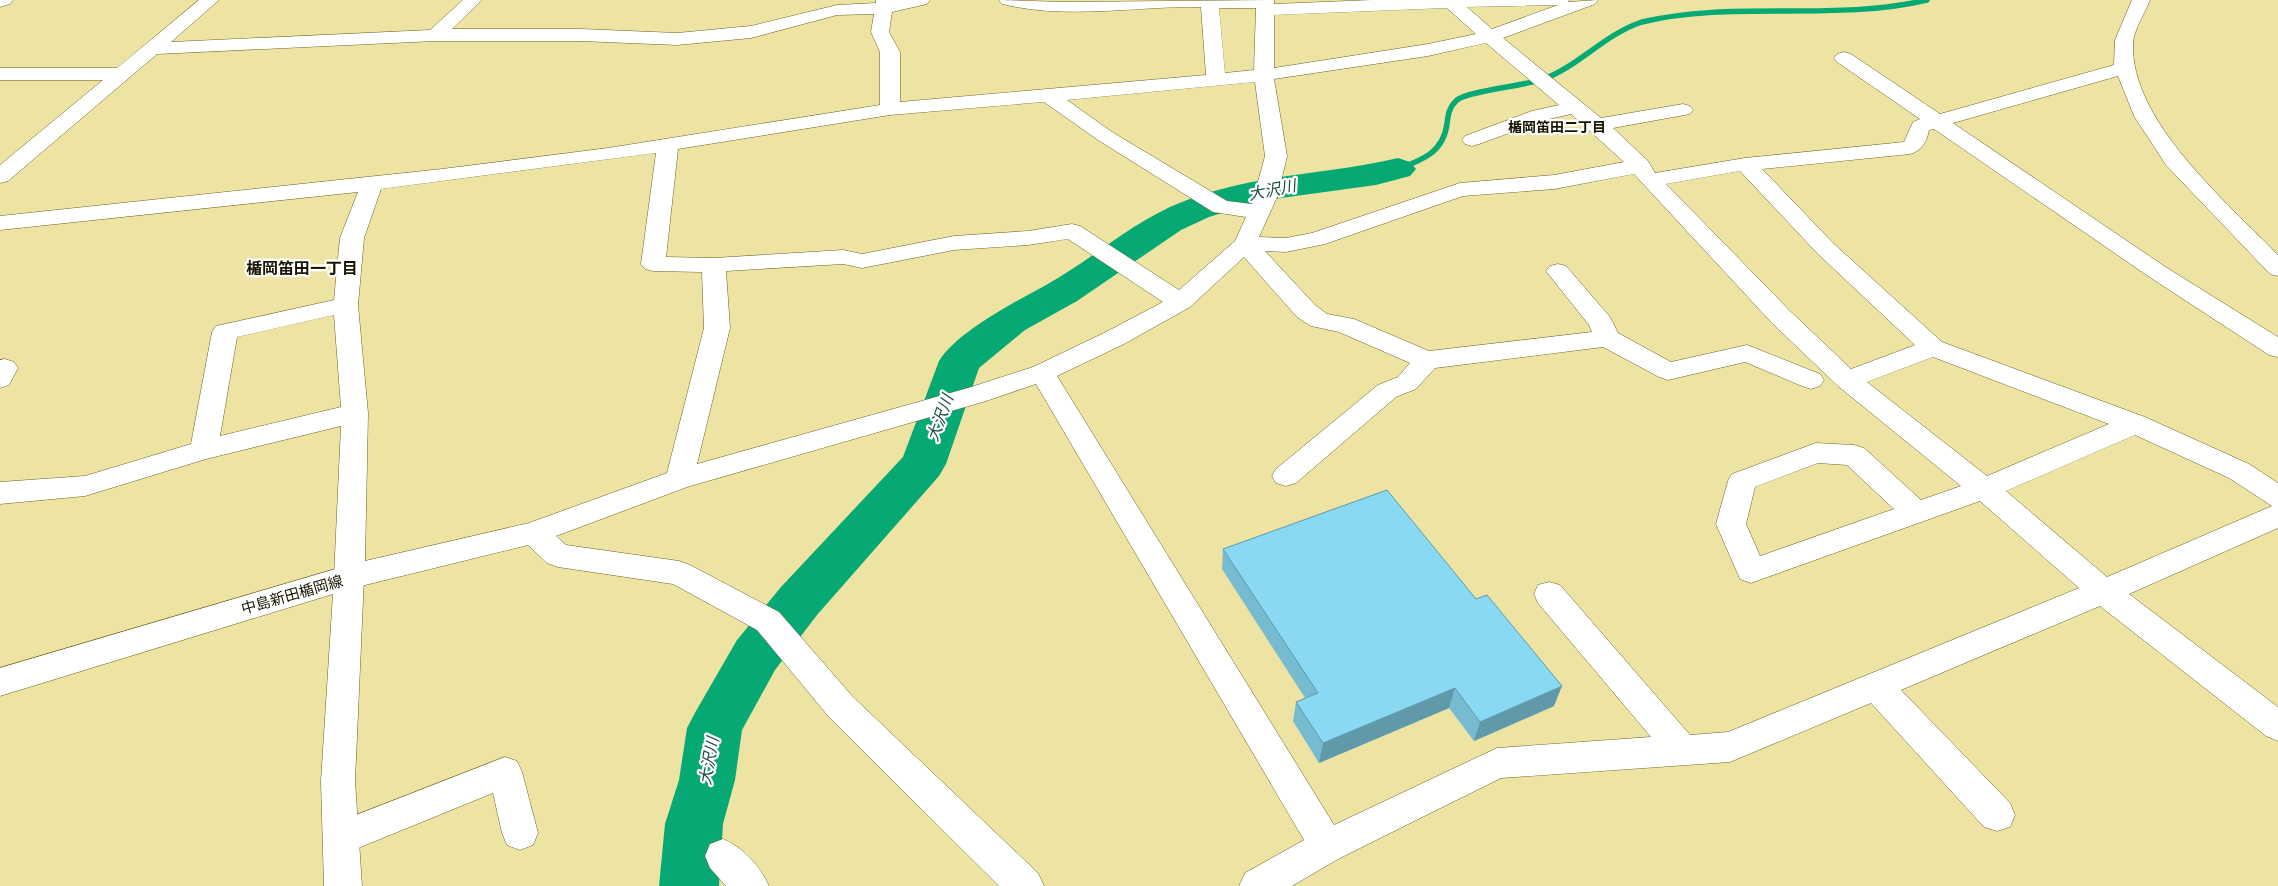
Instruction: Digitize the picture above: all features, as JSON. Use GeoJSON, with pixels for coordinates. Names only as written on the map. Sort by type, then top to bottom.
{"type":"FeatureCollection","features":[{"type":"Feature","properties":{"kind":"street"},"geometry":{"type":"LineString","coordinates":[[0,2],[4,0]]}},
{"type":"Feature","properties":{"kind":"street"},"geometry":{"type":"LineString","coordinates":[[0,176],[210,0]]}},
{"type":"Feature","properties":{"kind":"street"},"geometry":{"type":"LineString","coordinates":[[435,35],[473,0]]}},
{"type":"Feature","properties":{"kind":"street"},"geometry":{"type":"LineString","coordinates":[[152,48],[435,35],[582,35],[677,39],[751,32],[837,10],[921,0]]}},
{"type":"Feature","properties":{"kind":"street"},"geometry":{"type":"LineString","coordinates":[[1008,0],[1025,5],[1071,8],[1157,2],[1265,4],[1560,0]]}},
{"type":"Feature","properties":{"kind":"street"},"geometry":{"type":"LineString","coordinates":[[0,223],[442,176],[668,145],[890,109],[1264,75],[1428,50],[1489,38],[1589,0]]}},
{"type":"Feature","properties":{"kind":"street"},"geometry":{"type":"LineString","coordinates":[[2141,0],[2124,40],[2124,68],[2144,116],[2174,160],[2278,269]]}},
{"type":"Feature","properties":{"kind":"street"},"geometry":{"type":"LineString","coordinates":[[1451,2],[1489,38],[1597,125],[1781,317],[1847,380],[1984,489],[2103,591],[2278,726]]}},
{"type":"Feature","properties":{"kind":"street"},"geometry":{"type":"LineString","coordinates":[[1210,3],[1216,80]]}},
{"type":"Feature","properties":{"kind":"street"},"geometry":{"type":"LineString","coordinates":[[884,4],[880,32],[890,52],[890,109]]}},
{"type":"Feature","properties":{"kind":"street"},"geometry":{"type":"LineString","coordinates":[[372,183],[352,238],[346,305],[355,413],[349,577],[533,533],[679,479],[931,408],[1042,373],[1115,338],[1181,302],[1245,244],[1266,194],[1276,156],[1264,75],[1265,4]]}},
{"type":"Feature","properties":{"kind":"street"},"geometry":{"type":"LineString","coordinates":[[1844,58],[2159,273],[2278,350]]}},
{"type":"Feature","properties":{"kind":"street"},"geometry":{"type":"LineString","coordinates":[[1245,244],[1286,245],[1317,239],[1460,190],[1910,148],[1917,139],[1920,126],[2124,68]]}},
{"type":"Feature","properties":{"kind":"street"},"geometry":{"type":"LineString","coordinates":[[0,74],[121,74]]}},
{"type":"Feature","properties":{"kind":"street"},"geometry":{"type":"LineString","coordinates":[[1048,96],[1105,136],[1216,203],[1266,194]]}},
{"type":"Feature","properties":{"kind":"street"},"geometry":{"type":"LineString","coordinates":[[1472,140],[1538,115],[1575,107]]}},
{"type":"Feature","properties":{"kind":"street"},"geometry":{"type":"LineString","coordinates":[[1597,125],[1683,110]]}},
{"type":"Feature","properties":{"kind":"street"},"geometry":{"type":"LineString","coordinates":[[668,145],[654,264],[714,265],[843,257],[862,261],[954,243],[1028,238],[1072,231],[1104,254],[1181,302]]}},
{"type":"Feature","properties":{"kind":"street"},"geometry":{"type":"LineString","coordinates":[[1745,164],[1826,249],[1933,348],[2135,424],[2239,471],[2278,497]]}},
{"type":"Feature","properties":{"kind":"street"},"geometry":{"type":"LineString","coordinates":[[1245,244],[1306,311],[1320,320],[1344,325],[1427,360],[1607,338],[1668,372],[1747,353],[1811,380]]}},
{"type":"Feature","properties":{"kind":"street"},"geometry":{"type":"LineString","coordinates":[[679,479],[717,328],[714,265]]}},
{"type":"Feature","properties":{"kind":"street"},"geometry":{"type":"LineString","coordinates":[[1558,272],[1601,323],[1607,338]]}},
{"type":"Feature","properties":{"kind":"street"},"geometry":{"type":"LineString","coordinates":[[204,450],[225,332],[346,305]]}},
{"type":"Feature","properties":{"kind":"street"},"geometry":{"type":"LineString","coordinates":[[1847,380],[1933,348]]}},
{"type":"Feature","properties":{"kind":"street"},"geometry":{"type":"LineString","coordinates":[[1286,476],[1387,391],[1407,384],[1427,360]]}},
{"type":"Feature","properties":{"kind":"street"},"geometry":{"type":"LineString","coordinates":[[0,369],[5,368],[0,379]]}},
{"type":"Feature","properties":{"kind":"street"},"geometry":{"type":"LineString","coordinates":[[1042,373],[1327,846]]}},
{"type":"Feature","properties":{"kind":"street"},"geometry":{"type":"LineString","coordinates":[[0,493],[85,486],[204,450],[355,413]]}},
{"type":"Feature","properties":{"kind":"street"},"geometry":{"type":"LineString","coordinates":[[1916,513],[1854,455],[1816,453],[1742,481],[1731,524],[1751,571],[1916,513],[1984,489],[2135,424]]}},
{"type":"Feature","properties":{"kind":"street"},"geometry":{"type":"LineString","coordinates":[[1258,886],[1327,846],[1497,763],[1730,747],[2198,552],[2278,515]]}},
{"type":"Feature","properties":{"kind":"street"},"geometry":{"type":"LineString","coordinates":[[533,533],[558,555],[679,573],[777,631],[841,707],[1025,886]]}},
{"type":"Feature","properties":{"kind":"street","name":"中島新田楯岡線"},"geometry":{"type":"LineString","coordinates":[[0,682],[349,577],[338,781],[343,886]]}},
{"type":"Feature","properties":{"kind":"street"},"geometry":{"type":"LineString","coordinates":[[1549,594],[1682,750]]}},
{"type":"Feature","properties":{"kind":"street"},"geometry":{"type":"LineString","coordinates":[[1876,686],[1997,815]]}},
{"type":"Feature","properties":{"kind":"street"},"geometry":{"type":"LineString","coordinates":[[341,838],[505,772],[520,833]]}},
{"type":"Feature","properties":{"kind":"street"},"geometry":{"type":"LineString","coordinates":[[723,856],[750,886]]}},
{"type":"Feature","properties":{"kind":"building"},"geometry":{"type":"Polygon","coordinates":[[[1387,490],[1476,599],[1487,595],[1562,686],[1480,722],[1455,688],[1323,743],[1296,702],[1318,693],[1223,549],[1387,490]]]}},
{"type":"Feature","properties":{"kind":"waterway"},"geometry":{"type":"LineString","coordinates":[[1398,169],[1423,158],[1436,149],[1445,134],[1448,114],[1457,100],[1484,91],[1544,79],[1569,66],[1616,34],[1642,22],[1712,12],[1856,10],[1927,0]]}},
{"type":"Feature","properties":{"kind":"waterway","name":"大沢川"},"geometry":{"type":"LineString","coordinates":[[689,886],[694,824],[707,780],[715,728],[756,655],[799,601],[923,464],[960,361],[1011,321],[1063,292],[1168,222],[1196,209],[1256,191],[1376,174],[1398,169]]}},
{"type":"Feature","properties":{"kind":"district","name":"楯岡笛田二丁目"},"geometry":{"type":"Point","coordinates":[1557,127]}},
{"type":"Feature","properties":{"kind":"district","name":"楯岡笛田一丁目"},"geometry":{"type":"Point","coordinates":[302,268]}}]}
